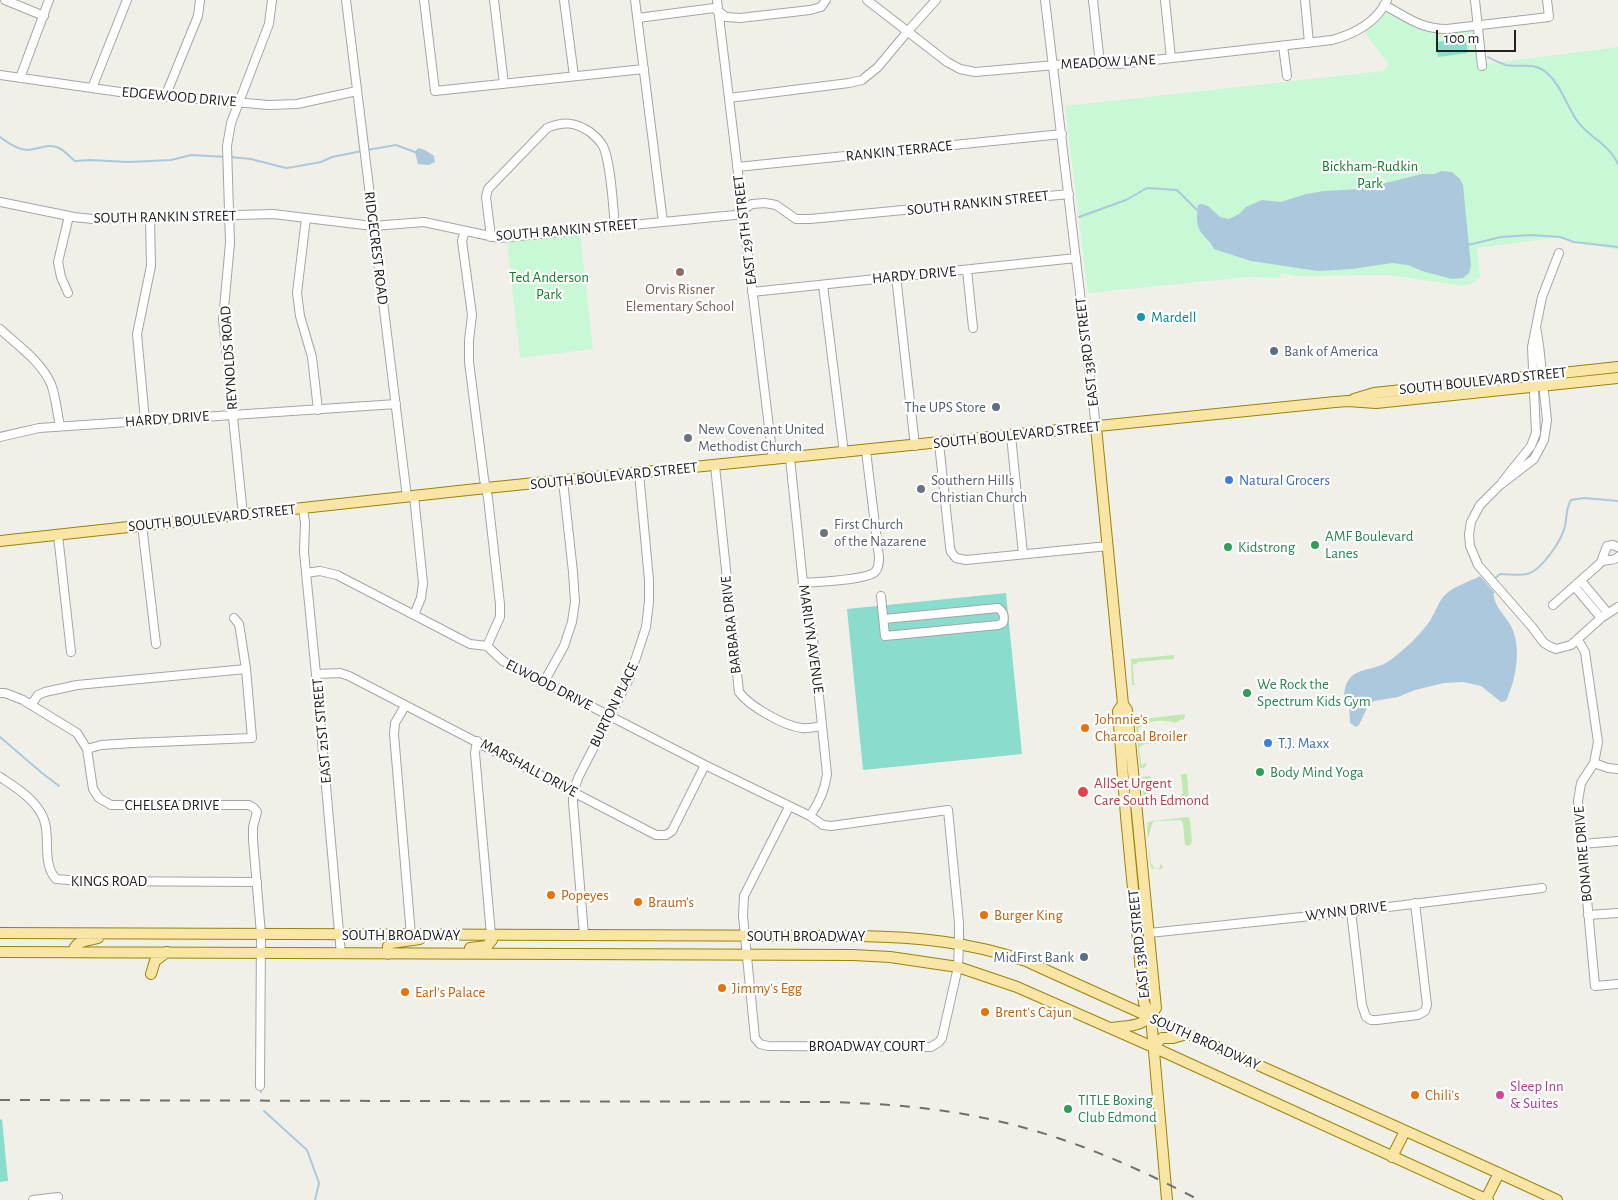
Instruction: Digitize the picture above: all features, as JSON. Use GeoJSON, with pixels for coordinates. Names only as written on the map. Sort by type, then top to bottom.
{"type":"FeatureCollection","features":[{"type":"Feature","properties":{"kind":"main road","name":"SOUTH BOULEVARD STREET"},"geometry":{"type":"LineString","coordinates":[[1538,381],[1618,367]]}},
{"type":"Feature","properties":{"kind":"main road","name":"SOUTH BOULEVARD STREET"},"geometry":{"type":"LineString","coordinates":[[0,541],[486,488],[1348,401],[1374,393],[1538,381],[1618,378]]}},
{"type":"Feature","properties":{"kind":"main road","name":"EAST 33RD STREET"},"geometry":{"type":"LineString","coordinates":[[1096,427],[1123,704],[1127,710],[1156,1008],[1150,1017]]}},
{"type":"Feature","properties":{"kind":"main road","name":"EAST 33RD STREET"},"geometry":{"type":"LineString","coordinates":[[1123,704],[1118,711],[1126,816],[1144,1003],[1150,1017]]}},
{"type":"Feature","properties":{"kind":"main road","name":"SOUTH BROADWAY"},"geometry":{"type":"LineString","coordinates":[[0,933],[891,936],[959,943],[1001,952],[1026,961],[1252,1064],[1323,1093],[1557,1200]]}},
{"type":"Feature","properties":{"kind":"main road"},"geometry":{"type":"LineString","coordinates":[[73,952],[76,944],[79,942],[114,934]]}},
{"type":"Feature","properties":{"kind":"main road"},"geometry":{"type":"LineString","coordinates":[[388,954],[388,946],[391,943],[442,935]]}},
{"type":"Feature","properties":{"kind":"main road"},"geometry":{"type":"LineString","coordinates":[[447,953],[487,946],[492,940],[491,935]]}},
{"type":"Feature","properties":{"kind":"main road"},"geometry":{"type":"LineString","coordinates":[[583,954],[584,935]]}},
{"type":"Feature","properties":{"kind":"main road","name":"SOUTH BROADWAY"},"geometry":{"type":"LineString","coordinates":[[0,952],[746,954],[890,957],[958,967],[1017,987],[1487,1200]]}},
{"type":"Feature","properties":{"kind":"main road"},"geometry":{"type":"LineString","coordinates":[[139,952],[148,963],[151,974],[155,961],[166,952]]}},
{"type":"Feature","properties":{"kind":"main road"},"geometry":{"type":"LineString","coordinates":[[1110,1029],[1136,1025],[1150,1017],[1167,1200]]}},
{"type":"Feature","properties":{"kind":"main road"},"geometry":{"type":"LineString","coordinates":[[1153,1047],[1162,1038],[1173,1038],[1187,1034]]}},
{"type":"Feature","properties":{"kind":"main road"},"geometry":{"type":"LineString","coordinates":[[1392,1157],[1405,1131]]}},
{"type":"Feature","properties":{"kind":"main road"},"geometry":{"type":"LineString","coordinates":[[1487,1200],[1498,1173]]}},
{"type":"Feature","properties":{"kind":"street"},"geometry":{"type":"LineString","coordinates":[[5,0],[44,16]]}},
{"type":"Feature","properties":{"kind":"street"},"geometry":{"type":"LineString","coordinates":[[20,78],[49,0]]}},
{"type":"Feature","properties":{"kind":"street"},"geometry":{"type":"LineString","coordinates":[[92,88],[126,0]]}},
{"type":"Feature","properties":{"kind":"street"},"geometry":{"type":"LineString","coordinates":[[165,97],[198,16],[200,0]]}},
{"type":"Feature","properties":{"kind":"street","name":"REYNOLDS ROAD"},"geometry":{"type":"LineString","coordinates":[[243,515],[222,320],[230,254],[226,146],[229,129],[269,24],[272,0]]}},
{"type":"Feature","properties":{"kind":"street","name":"RIDGECREST ROAD"},"geometry":{"type":"LineString","coordinates":[[346,0],[396,404],[423,583],[421,598],[414,615]]}},
{"type":"Feature","properties":{"kind":"street"},"geometry":{"type":"LineString","coordinates":[[424,0],[435,91],[644,69]]}},
{"type":"Feature","properties":{"kind":"street"},"geometry":{"type":"LineString","coordinates":[[494,0],[504,84]]}},
{"type":"Feature","properties":{"kind":"street"},"geometry":{"type":"LineString","coordinates":[[564,0],[574,76]]}},
{"type":"Feature","properties":{"kind":"street"},"geometry":{"type":"LineString","coordinates":[[635,0],[663,222]]}},
{"type":"Feature","properties":{"kind":"street","name":"EAST 29TH STREET"},"geometry":{"type":"LineString","coordinates":[[716,0],[773,460]]}},
{"type":"Feature","properties":{"kind":"street"},"geometry":{"type":"LineString","coordinates":[[638,18],[714,8],[726,17],[740,18],[810,10],[821,7],[826,0]]}},
{"type":"Feature","properties":{"kind":"street","name":"MEADOW LANE"},"geometry":{"type":"LineString","coordinates":[[867,0],[948,62],[960,69],[976,72],[1079,63],[1119,64],[1332,40],[1350,34],[1365,26],[1386,3]]}},
{"type":"Feature","properties":{"kind":"street"},"geometry":{"type":"LineString","coordinates":[[729,98],[862,80],[878,68],[936,0]]}},
{"type":"Feature","properties":{"kind":"street","name":"EAST 33RD STREET"},"geometry":{"type":"LineString","coordinates":[[1045,0],[1096,427]]}},
{"type":"Feature","properties":{"kind":"street"},"geometry":{"type":"LineString","coordinates":[[1093,0],[1100,64]]}},
{"type":"Feature","properties":{"kind":"street"},"geometry":{"type":"LineString","coordinates":[[1165,0],[1171,58]]}},
{"type":"Feature","properties":{"kind":"street"},"geometry":{"type":"LineString","coordinates":[[1305,0],[1309,43]]}},
{"type":"Feature","properties":{"kind":"street"},"geometry":{"type":"LineString","coordinates":[[1475,0],[1482,66]]}},
{"type":"Feature","properties":{"kind":"street"},"geometry":{"type":"LineString","coordinates":[[1386,3],[1415,23],[1430,28],[1447,29],[1549,17],[1547,0]]}},
{"type":"Feature","properties":{"kind":"street"},"geometry":{"type":"LineString","coordinates":[[1283,46],[1287,76]]}},
{"type":"Feature","properties":{"kind":"street","name":"EDGEWOOD DRIVE"},"geometry":{"type":"LineString","coordinates":[[0,75],[165,97],[239,103],[288,105],[357,91]]}},
{"type":"Feature","properties":{"kind":"street"},"geometry":{"type":"LineString","coordinates":[[491,237],[486,197],[488,189],[547,128],[559,123],[582,126],[596,137],[603,146],[607,161],[615,226]]}},
{"type":"Feature","properties":{"kind":"street","name":"RANKIN TERRACE"},"geometry":{"type":"LineString","coordinates":[[737,167],[1062,134]]}},
{"type":"Feature","properties":{"kind":"street","name":"SOUTH RANKIN STREET"},"geometry":{"type":"LineString","coordinates":[[0,202],[92,219],[272,214],[373,226],[424,222],[491,237],[508,237],[735,215],[752,204],[766,203],[776,205],[796,219],[810,219],[1069,194]]}},
{"type":"Feature","properties":{"kind":"street"},"geometry":{"type":"LineString","coordinates":[[68,293],[61,277],[58,262],[69,216]]}},
{"type":"Feature","properties":{"kind":"street"},"geometry":{"type":"LineString","coordinates":[[145,420],[137,334],[151,266],[150,218]]}},
{"type":"Feature","properties":{"kind":"street"},"geometry":{"type":"LineString","coordinates":[[306,218],[297,293],[300,316],[312,357],[318,410]]}},
{"type":"Feature","properties":{"kind":"street"},"geometry":{"type":"LineString","coordinates":[[306,573],[320,571],[337,575],[470,644],[487,646],[500,617],[500,604],[469,362],[472,315],[462,241],[465,231]]}},
{"type":"Feature","properties":{"kind":"street"},"geometry":{"type":"LineString","coordinates":[[1559,253],[1543,292],[1532,347],[1547,420],[1544,440],[1537,454],[1516,474],[1500,485],[1480,505],[1471,522],[1470,546],[1478,565],[1547,645],[1556,649],[1568,647],[1604,615],[1618,607]]}},
{"type":"Feature","properties":{"kind":"street","name":"HARDY DRIVE"},"geometry":{"type":"LineString","coordinates":[[752,292],[1076,258]]}},
{"type":"Feature","properties":{"kind":"street"},"geometry":{"type":"LineString","coordinates":[[968,270],[973,328]]}},
{"type":"Feature","properties":{"kind":"street"},"geometry":{"type":"LineString","coordinates":[[896,276],[915,446]]}},
{"type":"Feature","properties":{"kind":"street"},"geometry":{"type":"LineString","coordinates":[[824,285],[844,453]]}},
{"type":"Feature","properties":{"kind":"street"},"geometry":{"type":"LineString","coordinates":[[0,329],[37,363],[47,376],[54,396],[60,426]]}},
{"type":"Feature","properties":{"kind":"street"},"geometry":{"type":"LineString","coordinates":[[1500,485],[1531,446],[1536,433],[1538,381]]}},
{"type":"Feature","properties":{"kind":"street","name":"HARDY DRIVE"},"geometry":{"type":"LineString","coordinates":[[0,437],[39,428],[60,426],[396,404]]}},
{"type":"Feature","properties":{"kind":"street"},"geometry":{"type":"LineString","coordinates":[[1537,421],[1547,420]]}},
{"type":"Feature","properties":{"kind":"street"},"geometry":{"type":"LineString","coordinates":[[1011,436],[1023,554]]}},
{"type":"Feature","properties":{"kind":"street"},"geometry":{"type":"LineString","coordinates":[[940,443],[950,547],[956,558],[962,560],[1108,546]]}},
{"type":"Feature","properties":{"kind":"street"},"geometry":{"type":"LineString","coordinates":[[803,583],[863,577],[876,572],[879,557],[866,451]]}},
{"type":"Feature","properties":{"kind":"street","name":"MARILYN AVENUE"},"geometry":{"type":"LineString","coordinates":[[790,458],[803,583],[813,638],[827,774],[820,802],[810,816]]}},
{"type":"Feature","properties":{"kind":"street","name":"BARBARA DRIVE"},"geometry":{"type":"LineString","coordinates":[[715,466],[739,692],[744,699],[784,723],[804,728],[822,726]]}},
{"type":"Feature","properties":{"kind":"street","name":"BURTON PLACE"},"geometry":{"type":"LineString","coordinates":[[584,935],[573,792],[575,784],[629,679],[642,642],[649,602],[649,580],[638,473]]}},
{"type":"Feature","properties":{"kind":"street"},"geometry":{"type":"LineString","coordinates":[[544,682],[564,646],[572,622],[575,602],[574,572],[563,481]]}},
{"type":"Feature","properties":{"kind":"street","name":"EAST 21ST STREET"},"geometry":{"type":"LineString","coordinates":[[303,508],[305,523],[304,552],[341,954]]}},
{"type":"Feature","properties":{"kind":"street"},"geometry":{"type":"LineString","coordinates":[[142,525],[156,644]]}},
{"type":"Feature","properties":{"kind":"street"},"geometry":{"type":"LineString","coordinates":[[58,534],[71,652]]}},
{"type":"Feature","properties":{"kind":"street"},"geometry":{"type":"LineString","coordinates":[[1601,562],[1606,547],[1614,545],[1618,547]]}},
{"type":"Feature","properties":{"kind":"street"},"geometry":{"type":"LineString","coordinates":[[1554,605],[1601,562],[1618,557]]}},
{"type":"Feature","properties":{"kind":"street"},"geometry":{"type":"LineString","coordinates":[[1578,584],[1604,615]]}},
{"type":"Feature","properties":{"kind":"street"},"geometry":{"type":"LineString","coordinates":[[881,596],[886,636],[998,625],[1003,623],[1005,618],[1003,611],[998,608],[884,618]]}},
{"type":"Feature","properties":{"kind":"street"},"geometry":{"type":"LineString","coordinates":[[87,749],[100,745],[252,738],[246,669],[239,624],[234,618]]}},
{"type":"Feature","properties":{"kind":"street","name":"BONAIRE DRIVE"},"geometry":{"type":"LineString","coordinates":[[1578,640],[1585,652],[1598,730],[1594,763],[1578,794],[1595,986],[1618,984]]}},
{"type":"Feature","properties":{"kind":"street","name":"ELWOOD DRIVE"},"geometry":{"type":"LineString","coordinates":[[487,646],[503,661],[705,765],[810,816],[823,825],[831,826],[948,810]]}},
{"type":"Feature","properties":{"kind":"street"},"geometry":{"type":"LineString","coordinates":[[31,705],[38,695],[77,685],[246,669]]}},
{"type":"Feature","properties":{"kind":"street","name":"MARSHALL DRIVE"},"geometry":{"type":"LineString","coordinates":[[316,674],[340,673],[349,676],[656,835],[666,835],[672,831],[705,765]]}},
{"type":"Feature","properties":{"kind":"street","name":"CHELSEA DRIVE"},"geometry":{"type":"LineString","coordinates":[[0,693],[5,693],[31,705],[77,733],[87,749],[93,789],[99,798],[111,805],[248,805],[254,808],[257,812],[252,840],[257,882]]}},
{"type":"Feature","properties":{"kind":"street"},"geometry":{"type":"LineString","coordinates":[[405,706],[395,723],[394,734],[411,934]]}},
{"type":"Feature","properties":{"kind":"street"},"geometry":{"type":"LineString","coordinates":[[477,741],[475,753],[491,935]]}},
{"type":"Feature","properties":{"kind":"street"},"geometry":{"type":"LineString","coordinates":[[1594,763],[1618,769]]}},
{"type":"Feature","properties":{"kind":"street","name":"KINGS ROAD"},"geometry":{"type":"LineString","coordinates":[[0,777],[29,797],[42,813],[47,830],[48,864],[50,872],[56,879],[80,881],[257,882]]}},
{"type":"Feature","properties":{"kind":"street"},"geometry":{"type":"LineString","coordinates":[[745,935],[742,916],[744,896],[790,807]]}},
{"type":"Feature","properties":{"kind":"street","name":"BROADWAY COURT"},"geometry":{"type":"LineString","coordinates":[[745,935],[754,1034],[760,1044],[768,1046],[931,1047],[942,1038],[958,967],[959,923],[948,810]]}},
{"type":"Feature","properties":{"kind":"street"},"geometry":{"type":"LineString","coordinates":[[1582,844],[1618,841]]}},
{"type":"Feature","properties":{"kind":"street"},"geometry":{"type":"LineString","coordinates":[[257,882],[261,934],[260,1086]]}},
{"type":"Feature","properties":{"kind":"street","name":"WYNN DRIVE"},"geometry":{"type":"LineString","coordinates":[[1149,933],[1542,888]]}},
{"type":"Feature","properties":{"kind":"street"},"geometry":{"type":"LineString","coordinates":[[1351,911],[1362,1004],[1366,1018],[1377,1020],[1410,1016],[1422,1014],[1427,1005],[1415,903]]}},
{"type":"Feature","properties":{"kind":"street"},"geometry":{"type":"LineString","coordinates":[[1588,915],[1618,913]]}},
{"type":"Feature","properties":{"kind":"street"},"geometry":{"type":"LineString","coordinates":[[33,1200],[58,1197]]}},
{"type":"Feature","properties":{"kind":"green space","name":"Bickham-Rudkin Park"},"geometry":{"type":"Polygon","coordinates":[[[1384,5],[1423,26],[1473,26],[1477,65],[1618,47],[1618,250],[1560,237],[1477,248],[1480,276],[1475,282],[1464,286],[1389,275],[1295,276],[1281,273],[1280,278],[1248,277],[1088,293],[1065,106],[1384,71],[1388,64],[1362,28],[1384,5]]]}},
{"type":"Feature","properties":{"kind":"green space","name":"Ted Anderson Park"},"geometry":{"type":"Polygon","coordinates":[[[580,234],[593,349],[520,358],[507,242],[580,234]]]}},
{"type":"Feature","properties":{"kind":"green space"},"geometry":{"type":"Polygon","coordinates":[[[1174,655],[1174,659],[1137,662],[1137,664],[1133,664],[1134,684],[1139,684],[1132,685],[1131,659],[1174,655]]]}},
{"type":"Feature","properties":{"kind":"green space"},"geometry":{"type":"Polygon","coordinates":[[[1185,714],[1184,720],[1181,719],[1176,723],[1156,721],[1138,729],[1139,742],[1145,743],[1172,738],[1173,742],[1145,744],[1139,747],[1141,763],[1142,765],[1146,763],[1144,768],[1140,768],[1135,720],[1185,714]]]}},
{"type":"Feature","properties":{"kind":"green space"},"geometry":{"type":"Polygon","coordinates":[[[1181,774],[1187,774],[1188,803],[1181,803],[1178,799],[1183,793],[1181,774]]]}},
{"type":"Feature","properties":{"kind":"green space"},"geometry":{"type":"Polygon","coordinates":[[[1149,776],[1152,778],[1147,779],[1149,799],[1154,798],[1154,803],[1169,802],[1170,797],[1172,800],[1170,804],[1145,806],[1141,777],[1149,776]]]}},
{"type":"Feature","properties":{"kind":"green space"},"geometry":{"type":"Polygon","coordinates":[[[1188,817],[1190,819],[1192,842],[1189,846],[1185,845],[1183,823],[1181,820],[1155,821],[1152,824],[1148,839],[1151,864],[1154,869],[1152,869],[1150,864],[1147,829],[1148,825],[1147,823],[1152,821],[1188,817]]]}},
{"type":"Feature","properties":{"kind":"shaded area"},"geometry":{"type":"Polygon","coordinates":[[[1466,39],[1468,53],[1438,57],[1436,42],[1466,39]]]}},
{"type":"Feature","properties":{"kind":"shaded area"},"geometry":{"type":"Polygon","coordinates":[[[418,148],[434,156],[435,162],[429,165],[418,164],[415,152],[418,148]]]}},
{"type":"Feature","properties":{"kind":"shaded area"},"geometry":{"type":"Polygon","coordinates":[[[1441,171],[1452,172],[1460,179],[1463,185],[1471,266],[1469,273],[1463,278],[1452,279],[1408,265],[1392,263],[1352,269],[1318,271],[1251,261],[1214,249],[1198,226],[1198,205],[1202,204],[1208,206],[1220,217],[1229,219],[1239,214],[1246,207],[1262,200],[1281,202],[1306,194],[1361,189],[1422,174],[1435,174],[1441,171]]]}},
{"type":"Feature","properties":{"kind":"shaded area"},"geometry":{"type":"Polygon","coordinates":[[[1480,576],[1494,592],[1495,601],[1514,634],[1517,653],[1515,674],[1506,701],[1501,702],[1481,686],[1463,682],[1444,683],[1415,690],[1398,697],[1374,701],[1369,704],[1359,725],[1356,727],[1350,723],[1349,702],[1344,695],[1350,678],[1360,671],[1389,661],[1424,629],[1446,594],[1480,576]]]}},
{"type":"Feature","properties":{"kind":"shaded area"},"geometry":{"type":"Polygon","coordinates":[[[1006,593],[1022,754],[863,770],[847,609],[1006,593]]]}},
{"type":"Feature","properties":{"kind":"shaded area"},"geometry":{"type":"Polygon","coordinates":[[[2,1119],[8,1181],[0,1182],[0,1120],[2,1119]]]}},
{"type":"Feature","properties":{"kind":"waterway"},"geometry":{"type":"LineString","coordinates":[[1488,57],[1506,65],[1537,67],[1547,73],[1560,90],[1578,122],[1610,152],[1618,164]]}},
{"type":"Feature","properties":{"kind":"waterway"},"geometry":{"type":"LineString","coordinates":[[0,137],[13,146],[24,150],[48,146],[59,148],[75,161],[128,162],[171,160],[191,155],[226,157]]}},
{"type":"Feature","properties":{"kind":"waterway"},"geometry":{"type":"LineString","coordinates":[[367,150],[396,145],[415,152]]}},
{"type":"Feature","properties":{"kind":"waterway"},"geometry":{"type":"LineString","coordinates":[[230,157],[251,159],[286,168],[321,162],[332,157],[362,151]]}},
{"type":"Feature","properties":{"kind":"waterway"},"geometry":{"type":"LineString","coordinates":[[1079,217],[1126,200],[1147,188],[1177,190],[1197,210]]}},
{"type":"Feature","properties":{"kind":"waterway"},"geometry":{"type":"LineString","coordinates":[[1468,245],[1501,237],[1531,235],[1560,237],[1574,242],[1618,247]]}},
{"type":"Feature","properties":{"kind":"waterway"},"geometry":{"type":"LineString","coordinates":[[1493,580],[1500,574],[1527,574],[1545,561],[1563,532],[1567,509],[1571,500],[1584,498],[1618,501]]}},
{"type":"Feature","properties":{"kind":"waterway"},"geometry":{"type":"LineString","coordinates":[[0,737],[59,786]]}},
{"type":"Feature","properties":{"kind":"waterway"},"geometry":{"type":"LineString","coordinates":[[261,1087],[261,1092]]}},
{"type":"Feature","properties":{"kind":"waterway"},"geometry":{"type":"LineString","coordinates":[[264,1111],[307,1150],[319,1183],[315,1200]]}},
{"type":"Feature","properties":{"kind":"railway"},"geometry":{"type":"LineString","coordinates":[[0,1100],[835,1102],[925,1108],[1008,1123],[1064,1140],[1119,1161],[1199,1200]]}},
{"type":"Feature","properties":{"kind":"place","name":"Orvis Risner Elementary School"},"geometry":{"type":"Point","coordinates":[680,272]}},
{"type":"Feature","properties":{"kind":"place","name":"Mardell"},"geometry":{"type":"Point","coordinates":[1141,317]}},
{"type":"Feature","properties":{"kind":"place","name":"Bank of America"},"geometry":{"type":"Point","coordinates":[1274,351]}},
{"type":"Feature","properties":{"kind":"place","name":"The UPS Store"},"geometry":{"type":"Point","coordinates":[996,407]}},
{"type":"Feature","properties":{"kind":"place","name":"New Covenant United Methodist Church"},"geometry":{"type":"Point","coordinates":[688,438]}},
{"type":"Feature","properties":{"kind":"place","name":"Natural Grocers"},"geometry":{"type":"Point","coordinates":[1229,480]}},
{"type":"Feature","properties":{"kind":"place","name":"Southern Hills Christian Church"},"geometry":{"type":"Point","coordinates":[921,489]}},
{"type":"Feature","properties":{"kind":"place","name":"First Church of the Nazarene"},"geometry":{"type":"Point","coordinates":[824,533]}},
{"type":"Feature","properties":{"kind":"place","name":"AMF Boulevard Lanes"},"geometry":{"type":"Point","coordinates":[1315,545]}},
{"type":"Feature","properties":{"kind":"place","name":"Kidstrong"},"geometry":{"type":"Point","coordinates":[1228,547]}},
{"type":"Feature","properties":{"kind":"place","name":"We Rock the Spectrum Kids Gym"},"geometry":{"type":"Point","coordinates":[1247,693]}},
{"type":"Feature","properties":{"kind":"place","name":"Johnnie's Charcoal Broiler"},"geometry":{"type":"Point","coordinates":[1085,728]}},
{"type":"Feature","properties":{"kind":"place","name":"T.J. Maxx"},"geometry":{"type":"Point","coordinates":[1268,743]}},
{"type":"Feature","properties":{"kind":"place","name":"Body Mind Yoga"},"geometry":{"type":"Point","coordinates":[1260,772]}},
{"type":"Feature","properties":{"kind":"place","name":"AllSet Urgent Care South Edmond"},"geometry":{"type":"Point","coordinates":[1083,792]}},
{"type":"Feature","properties":{"kind":"place","name":"Popeyes"},"geometry":{"type":"Point","coordinates":[551,895]}},
{"type":"Feature","properties":{"kind":"place","name":"Braum’s"},"geometry":{"type":"Point","coordinates":[638,902]}},
{"type":"Feature","properties":{"kind":"place","name":"Burger King"},"geometry":{"type":"Point","coordinates":[984,915]}},
{"type":"Feature","properties":{"kind":"place","name":"MidFirst Bank"},"geometry":{"type":"Point","coordinates":[1084,957]}},
{"type":"Feature","properties":{"kind":"place","name":"Jimmy's Egg"},"geometry":{"type":"Point","coordinates":[722,988]}},
{"type":"Feature","properties":{"kind":"place","name":"Earl's Palace"},"geometry":{"type":"Point","coordinates":[405,992]}},
{"type":"Feature","properties":{"kind":"place","name":"Brent's Cajun"},"geometry":{"type":"Point","coordinates":[985,1012]}},
{"type":"Feature","properties":{"kind":"place","name":"Chili's"},"geometry":{"type":"Point","coordinates":[1415,1095]}},
{"type":"Feature","properties":{"kind":"place","name":"Sleep Inn & Suites"},"geometry":{"type":"Point","coordinates":[1500,1095]}},
{"type":"Feature","properties":{"kind":"place","name":"TITLE Boxing Club Edmond"},"geometry":{"type":"Point","coordinates":[1068,1109]}}]}
